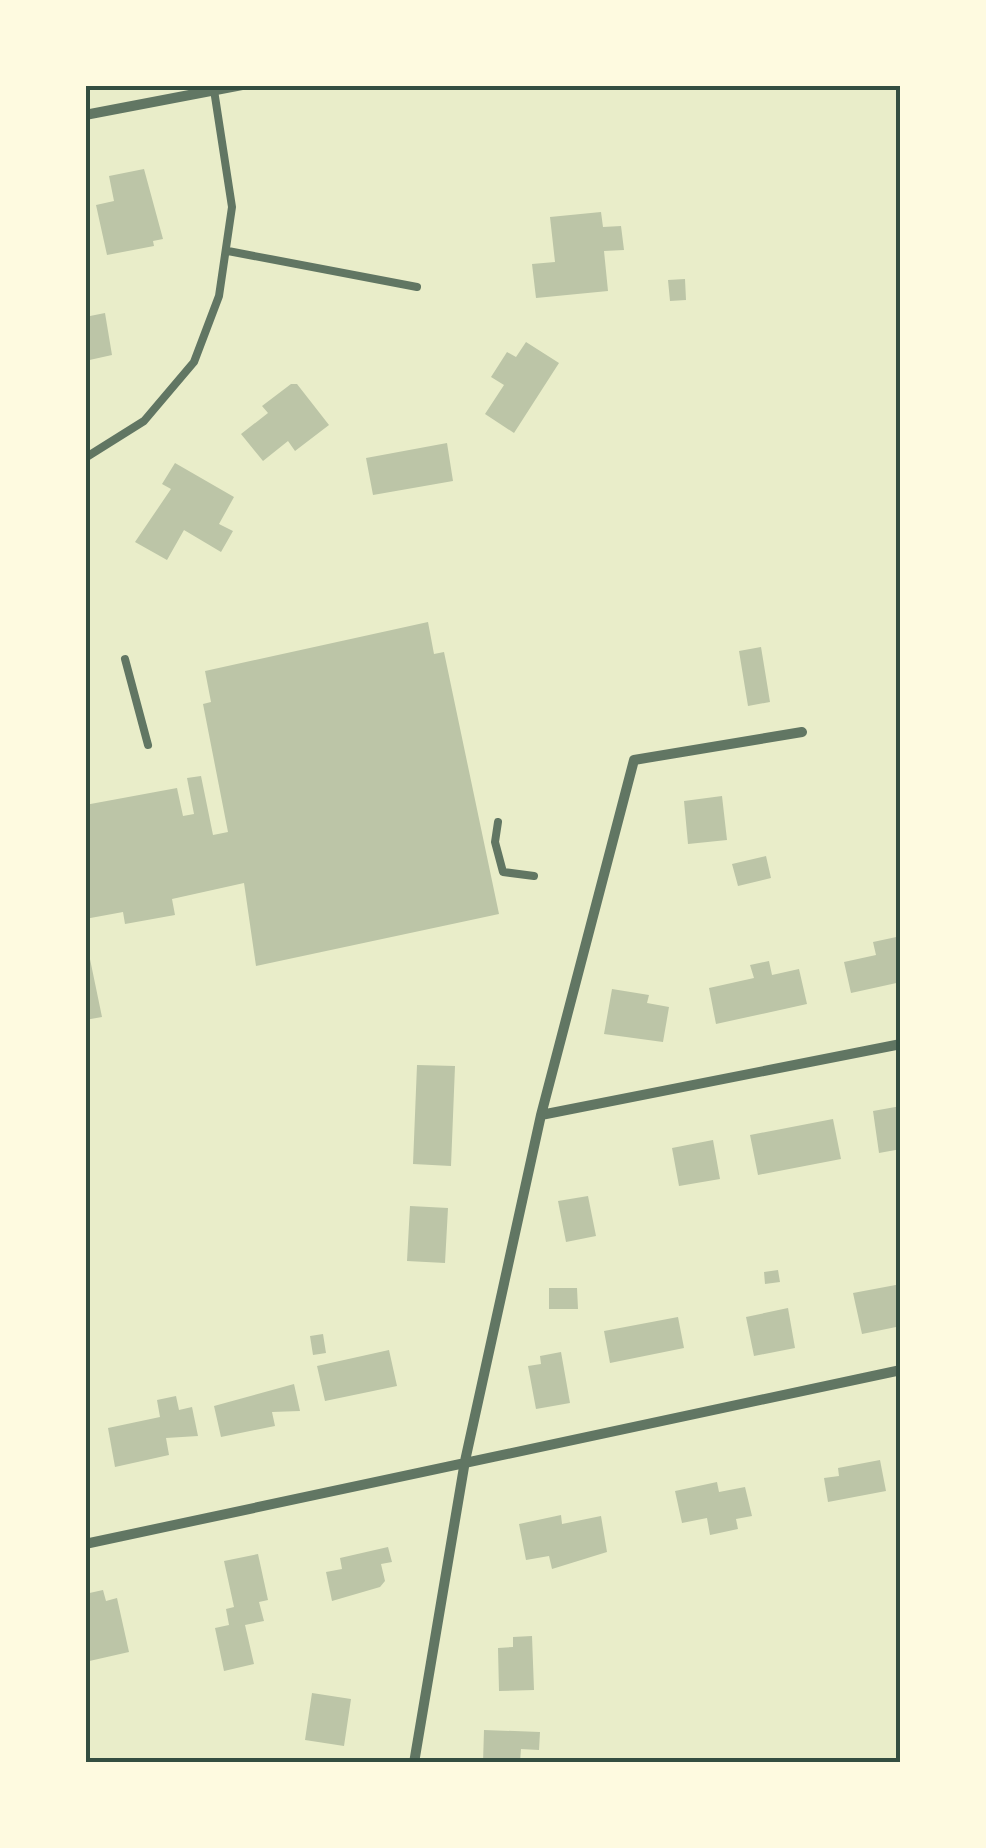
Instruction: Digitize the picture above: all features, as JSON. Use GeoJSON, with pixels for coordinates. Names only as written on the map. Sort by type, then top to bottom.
{"type":"FeatureCollection","features":[{"type":"Feature","properties":{"kind":"street"},"geometry":{"type":"LineString","coordinates":[[85,114],[242,85]]}},
{"type":"Feature","properties":{"kind":"street"},"geometry":{"type":"LineString","coordinates":[[414,1763],[466,1462],[541,1115],[634,760],[802,732]]}},
{"type":"Feature","properties":{"kind":"street"},"geometry":{"type":"LineString","coordinates":[[541,1115],[901,1044]]}},
{"type":"Feature","properties":{"kind":"street"},"geometry":{"type":"LineString","coordinates":[[85,1544],[901,1370]]}},
{"type":"Feature","properties":{"kind":"lane"},"geometry":{"type":"LineString","coordinates":[[85,458],[144,421],[194,362],[219,296],[232,207],[214,90]]}},
{"type":"Feature","properties":{"kind":"lane"},"geometry":{"type":"LineString","coordinates":[[228,251],[417,288]]}},
{"type":"Feature","properties":{"kind":"lane"},"geometry":{"type":"LineString","coordinates":[[126,659],[148,745]]}},
{"type":"Feature","properties":{"kind":"lane"},"geometry":{"type":"LineString","coordinates":[[498,822],[496,842],[503,872],[534,876]]}},
{"type":"Feature","properties":{"kind":"building"},"geometry":{"type":"Polygon","coordinates":[[[144,169],[163,239],[153,241],[154,246],[107,255],[96,205],[114,201],[109,176],[144,169]]]}},
{"type":"Feature","properties":{"kind":"building"},"geometry":{"type":"Polygon","coordinates":[[[601,212],[603,227],[621,226],[624,250],[604,251],[608,291],[536,298],[532,264],[555,262],[550,217],[601,212]]]}},
{"type":"Feature","properties":{"kind":"building"},"geometry":{"type":"Polygon","coordinates":[[[685,279],[686,300],[670,301],[668,280],[685,279]]]}},
{"type":"Feature","properties":{"kind":"building"},"geometry":{"type":"Polygon","coordinates":[[[105,313],[112,355],[85,361],[85,317],[105,313]]]}},
{"type":"Feature","properties":{"kind":"building"},"geometry":{"type":"Polygon","coordinates":[[[526,342],[559,363],[514,433],[485,414],[504,385],[491,377],[507,352],[516,357],[526,342]]]}},
{"type":"Feature","properties":{"kind":"building"},"geometry":{"type":"Polygon","coordinates":[[[291,384],[297,384],[329,425],[295,451],[288,441],[263,461],[241,434],[268,413],[262,406],[291,384]]]}},
{"type":"Feature","properties":{"kind":"building"},"geometry":{"type":"Polygon","coordinates":[[[447,443],[453,481],[373,495],[366,458],[447,443]]]}},
{"type":"Feature","properties":{"kind":"building"},"geometry":{"type":"Polygon","coordinates":[[[175,463],[234,497],[219,524],[233,531],[221,552],[184,530],[167,560],[135,542],[171,489],[162,484],[175,463]]]}},
{"type":"Feature","properties":{"kind":"building"},"geometry":{"type":"Polygon","coordinates":[[[428,622],[434,654],[444,652],[499,914],[256,966],[244,883],[172,899],[175,915],[125,924],[123,912],[85,919],[85,805],[177,788],[183,816],[194,814],[187,778],[201,776],[213,835],[228,832],[203,704],[211,702],[205,671],[428,622]]]}},
{"type":"Feature","properties":{"kind":"building"},"geometry":{"type":"Polygon","coordinates":[[[761,647],[770,702],[748,706],[739,651],[761,647]]]}},
{"type":"Feature","properties":{"kind":"building"},"geometry":{"type":"Polygon","coordinates":[[[722,796],[727,840],[688,844],[684,801],[722,796]]]}},
{"type":"Feature","properties":{"kind":"building"},"geometry":{"type":"Polygon","coordinates":[[[766,856],[771,878],[738,886],[732,864],[766,856]]]}},
{"type":"Feature","properties":{"kind":"building"},"geometry":{"type":"Polygon","coordinates":[[[85,935],[102,1017],[85,1020],[85,935]]]}},
{"type":"Feature","properties":{"kind":"building"},"geometry":{"type":"Polygon","coordinates":[[[901,936],[901,982],[851,993],[844,962],[876,955],[873,942],[901,936]]]}},
{"type":"Feature","properties":{"kind":"building"},"geometry":{"type":"Polygon","coordinates":[[[769,961],[772,975],[799,969],[807,1004],[716,1024],[709,988],[754,978],[750,965],[769,961]]]}},
{"type":"Feature","properties":{"kind":"building"},"geometry":{"type":"Polygon","coordinates":[[[612,989],[649,995],[647,1003],[669,1007],[663,1042],[604,1034],[612,989]]]}},
{"type":"Feature","properties":{"kind":"building"},"geometry":{"type":"Polygon","coordinates":[[[417,1065],[455,1066],[451,1166],[413,1164],[417,1065]]]}},
{"type":"Feature","properties":{"kind":"building"},"geometry":{"type":"Polygon","coordinates":[[[901,1106],[901,1149],[879,1153],[873,1111],[901,1106]]]}},
{"type":"Feature","properties":{"kind":"building"},"geometry":{"type":"Polygon","coordinates":[[[833,1119],[841,1159],[758,1175],[750,1135],[833,1119]]]}},
{"type":"Feature","properties":{"kind":"building"},"geometry":{"type":"Polygon","coordinates":[[[713,1140],[720,1179],[679,1186],[672,1148],[713,1140]]]}},
{"type":"Feature","properties":{"kind":"building"},"geometry":{"type":"Polygon","coordinates":[[[588,1196],[596,1236],[566,1242],[558,1201],[588,1196]]]}},
{"type":"Feature","properties":{"kind":"building"},"geometry":{"type":"Polygon","coordinates":[[[410,1206],[448,1208],[445,1263],[407,1261],[410,1206]]]}},
{"type":"Feature","properties":{"kind":"building"},"geometry":{"type":"Polygon","coordinates":[[[778,1270],[780,1282],[765,1284],[764,1272],[778,1270]]]}},
{"type":"Feature","properties":{"kind":"building"},"geometry":{"type":"Polygon","coordinates":[[[901,1284],[901,1326],[862,1334],[853,1293],[901,1284]]]}},
{"type":"Feature","properties":{"kind":"building"},"geometry":{"type":"Polygon","coordinates":[[[549,1288],[577,1288],[578,1309],[549,1309],[549,1288]]]}},
{"type":"Feature","properties":{"kind":"building"},"geometry":{"type":"Polygon","coordinates":[[[788,1308],[795,1348],[754,1356],[746,1317],[788,1308]]]}},
{"type":"Feature","properties":{"kind":"building"},"geometry":{"type":"Polygon","coordinates":[[[678,1317],[684,1348],[610,1363],[604,1331],[678,1317]]]}},
{"type":"Feature","properties":{"kind":"building"},"geometry":{"type":"Polygon","coordinates":[[[323,1334],[326,1353],[313,1355],[310,1336],[323,1334]]]}},
{"type":"Feature","properties":{"kind":"building"},"geometry":{"type":"Polygon","coordinates":[[[389,1350],[397,1386],[325,1401],[317,1366],[389,1350]]]}},
{"type":"Feature","properties":{"kind":"building"},"geometry":{"type":"Polygon","coordinates":[[[561,1352],[570,1403],[536,1409],[528,1366],[541,1364],[540,1356],[561,1352]]]}},
{"type":"Feature","properties":{"kind":"building"},"geometry":{"type":"Polygon","coordinates":[[[294,1384],[300,1411],[272,1412],[275,1426],[221,1437],[214,1406],[294,1384]]]}},
{"type":"Feature","properties":{"kind":"building"},"geometry":{"type":"Polygon","coordinates":[[[176,1396],[179,1410],[192,1407],[198,1436],[166,1438],[169,1455],[115,1467],[108,1428],[160,1417],[157,1400],[176,1396]]]}},
{"type":"Feature","properties":{"kind":"building"},"geometry":{"type":"Polygon","coordinates":[[[880,1460],[886,1491],[828,1502],[824,1478],[839,1476],[838,1468],[880,1460]]]}},
{"type":"Feature","properties":{"kind":"building"},"geometry":{"type":"Polygon","coordinates":[[[717,1482],[719,1492],[745,1487],[752,1516],[736,1519],[738,1529],[710,1535],[707,1518],[682,1523],[675,1491],[717,1482]]]}},
{"type":"Feature","properties":{"kind":"building"},"geometry":{"type":"Polygon","coordinates":[[[561,1515],[562,1524],[601,1516],[607,1552],[552,1569],[549,1556],[526,1560],[519,1524],[561,1515]]]}},
{"type":"Feature","properties":{"kind":"building"},"geometry":{"type":"Polygon","coordinates":[[[388,1547],[392,1562],[381,1564],[385,1581],[380,1587],[332,1601],[326,1572],[342,1569],[340,1558],[388,1547]]]}},
{"type":"Feature","properties":{"kind":"building"},"geometry":{"type":"Polygon","coordinates":[[[258,1554],[268,1600],[259,1602],[264,1621],[245,1625],[254,1664],[224,1671],[215,1628],[229,1625],[226,1609],[234,1607],[224,1561],[258,1554]]]}},
{"type":"Feature","properties":{"kind":"building"},"geometry":{"type":"Polygon","coordinates":[[[103,1590],[106,1601],[117,1598],[129,1652],[85,1662],[85,1594],[103,1590]]]}},
{"type":"Feature","properties":{"kind":"building"},"geometry":{"type":"Polygon","coordinates":[[[532,1636],[534,1690],[499,1691],[498,1648],[513,1647],[513,1637],[532,1636]]]}},
{"type":"Feature","properties":{"kind":"building"},"geometry":{"type":"Polygon","coordinates":[[[312,1693],[351,1699],[344,1746],[305,1740],[312,1693]]]}},
{"type":"Feature","properties":{"kind":"building"},"geometry":{"type":"Polygon","coordinates":[[[484,1730],[540,1732],[539,1750],[521,1749],[520,1763],[483,1763],[484,1730]]]}}]}
